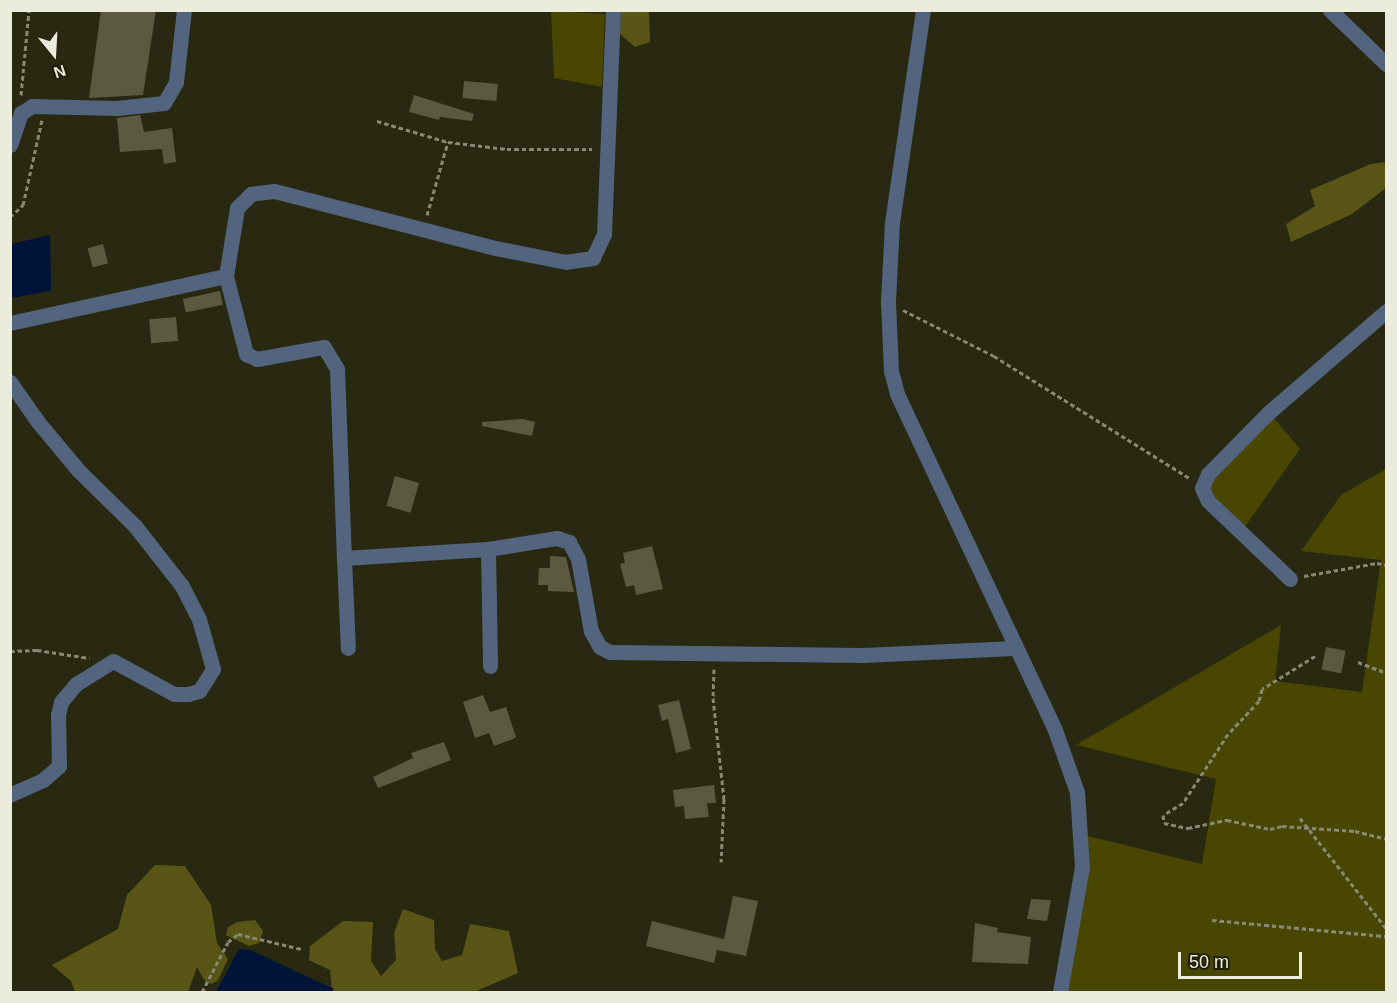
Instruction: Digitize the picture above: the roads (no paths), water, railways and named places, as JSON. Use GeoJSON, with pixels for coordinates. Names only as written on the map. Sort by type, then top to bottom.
{"type":"FeatureCollection","features":[{"type":"Feature","properties":{"kind":"street"},"geometry":{"type":"LineString","coordinates":[[10,145],[21,113],[45,103],[99,108],[164,103],[176,82],[184,10]]}},
{"type":"Feature","properties":{"kind":"street"},"geometry":{"type":"LineString","coordinates":[[348,648],[334,359],[324,347],[315,346],[250,359],[243,349],[226,276],[233,216],[243,200],[260,192],[274,191],[566,262],[593,258],[604,234],[613,10]]}},
{"type":"Feature","properties":{"kind":"street"},"geometry":{"type":"LineString","coordinates":[[923,10],[892,222],[888,302],[891,371],[897,394],[1014,648],[1055,730],[1077,792],[1082,867],[1060,993]]}},
{"type":"Feature","properties":{"kind":"street"},"geometry":{"type":"LineString","coordinates":[[1330,10],[1386,64]]}},
{"type":"Feature","properties":{"kind":"street"},"geometry":{"type":"LineString","coordinates":[[10,323],[226,276]]}},
{"type":"Feature","properties":{"kind":"street"},"geometry":{"type":"LineString","coordinates":[[1290,579],[1208,501],[1202,488],[1208,474],[1268,413],[1386,311]]}},
{"type":"Feature","properties":{"kind":"street"},"geometry":{"type":"LineString","coordinates":[[10,382],[52,438],[135,526],[175,577],[199,619],[213,669],[199,691],[174,694],[113,661],[76,684],[61,702],[59,766],[43,780],[10,795]]}},
{"type":"Feature","properties":{"kind":"street"},"geometry":{"type":"LineString","coordinates":[[344,558],[488,549],[557,538],[569,542],[578,559],[591,631],[595,641],[610,652],[863,655],[1014,648]]}},
{"type":"Feature","properties":{"kind":"street"},"geometry":{"type":"LineString","coordinates":[[488,549],[490,666]]}},
{"type":"Feature","properties":{"kind":"water"},"geometry":{"type":"Polygon","coordinates":[[[50,235],[51,291],[11,298],[11,244],[50,235]]]}},
{"type":"Feature","properties":{"kind":"water"},"geometry":{"type":"Polygon","coordinates":[[[239,949],[250,950],[334,989],[332,992],[216,992],[239,949]]]}}]}
